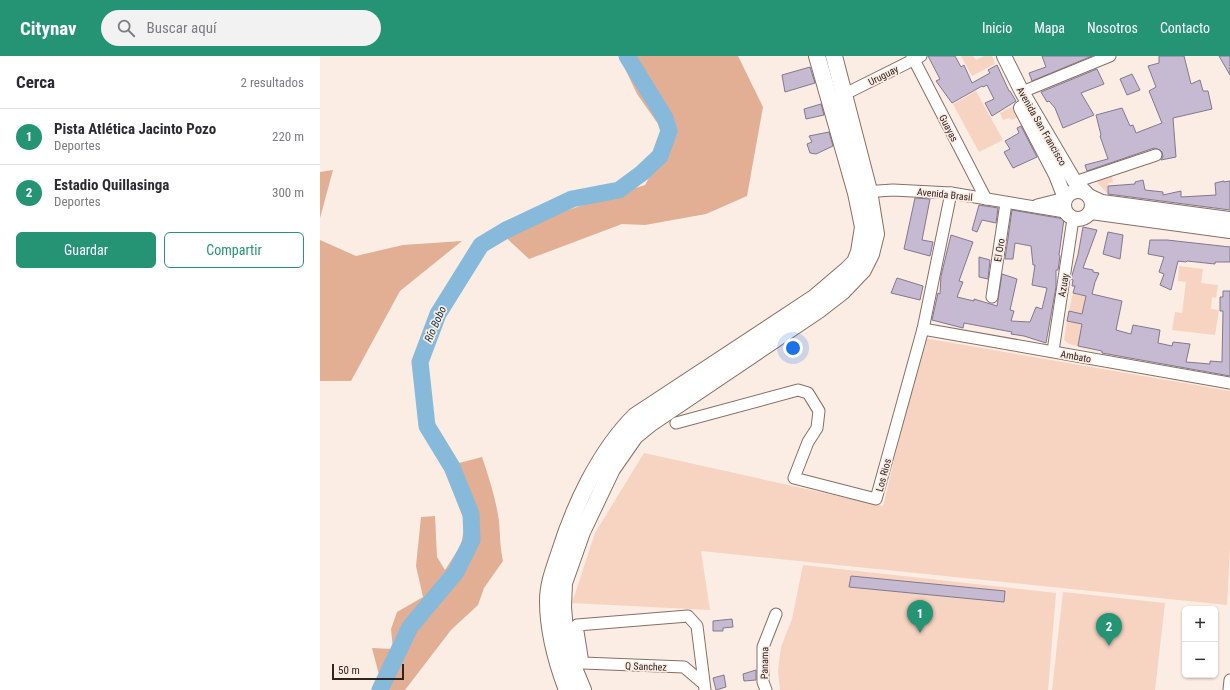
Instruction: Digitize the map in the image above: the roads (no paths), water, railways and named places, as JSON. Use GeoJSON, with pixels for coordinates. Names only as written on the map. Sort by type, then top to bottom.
{"type":"FeatureCollection","features":[{"type":"Feature","properties":{"kind":"main road"},"geometry":{"type":"LineString","coordinates":[[583,690],[570,661],[563,606],[564,583],[582,532],[612,469],[635,436],[651,423],[820,309],[842,292],[863,270],[871,254],[876,234],[817,56]]}},
{"type":"Feature","properties":{"kind":"main road"},"geometry":{"type":"LineString","coordinates":[[566,690],[556,662],[549,628],[548,600],[550,582],[566,529],[596,466],[622,429],[635,416],[814,298],[855,262],[859,252],[863,227],[863,192],[845,94],[834,56]]}},
{"type":"Feature","properties":{"kind":"street","name":"Avenida San Francisco"},"geometry":{"type":"LineString","coordinates":[[994,56],[1056,175],[1068,210]]}},
{"type":"Feature","properties":{"kind":"street","name":"Avenida San Francisco"},"geometry":{"type":"LineString","coordinates":[[1004,56],[1022,92],[1075,182],[1087,195]]}},
{"type":"Feature","properties":{"kind":"street"},"geometry":{"type":"LineString","coordinates":[[1022,92],[1110,56]]}},
{"type":"Feature","properties":{"kind":"street","name":"Uruguay"},"geometry":{"type":"LineString","coordinates":[[845,94],[916,57]]}},
{"type":"Feature","properties":{"kind":"street","name":"Guayas"},"geometry":{"type":"LineString","coordinates":[[916,57],[986,199]]}},
{"type":"Feature","properties":{"kind":"street"},"geometry":{"type":"LineString","coordinates":[[1075,182],[1156,155]]}},
{"type":"Feature","properties":{"kind":"street","name":"Avenida Brasil"},"geometry":{"type":"LineString","coordinates":[[863,192],[893,190],[951,193],[1006,203],[1068,210]]}},
{"type":"Feature","properties":{"kind":"street"},"geometry":{"type":"LineString","coordinates":[[1087,195],[1092,204],[1091,212],[1081,219],[1068,210],[1068,194],[1077,191],[1087,195],[1102,202],[1230,220]]}},
{"type":"Feature","properties":{"kind":"street","name":"Los Rios"},"geometry":{"type":"LineString","coordinates":[[676,423],[798,390],[808,394],[819,411],[817,428],[808,442],[794,478],[876,499],[923,329],[951,193]]}},
{"type":"Feature","properties":{"kind":"street","name":"El Oro"},"geometry":{"type":"LineString","coordinates":[[992,297],[1006,203]]}},
{"type":"Feature","properties":{"kind":"street","name":"Azuay"},"geometry":{"type":"LineString","coordinates":[[1052,351],[1068,210]]}},
{"type":"Feature","properties":{"kind":"street"},"geometry":{"type":"LineString","coordinates":[[1091,212],[1230,231]]}},
{"type":"Feature","properties":{"kind":"street","name":"Ambato"},"geometry":{"type":"LineString","coordinates":[[923,329],[1230,383]]}},
{"type":"Feature","properties":{"kind":"street","name":"Panama"},"geometry":{"type":"LineString","coordinates":[[766,690],[763,682],[763,647],[776,614]]}},
{"type":"Feature","properties":{"kind":"street","name":"Q Sanchez"},"geometry":{"type":"LineString","coordinates":[[688,616],[697,626],[704,687],[684,667],[583,663],[577,625],[688,616]]}},
{"type":"Feature","properties":{"kind":"street"},"geometry":{"type":"LineString","coordinates":[[1229,690],[1230,680]]}},
{"type":"Feature","properties":{"kind":"waterway","name":"Río Bobo"},"geometry":{"type":"LineString","coordinates":[[380,690],[410,627],[456,572],[472,540],[471,514],[452,467],[427,426],[420,362],[438,314],[481,245],[506,230],[572,199],[619,190],[642,173],[660,156],[669,131],[665,118],[627,56]]}},
{"type":"Feature","properties":{"kind":"place","name":"Pista Atlética Jacinto Pozo"},"geometry":{"type":"Point","coordinates":[920,633]}},
{"type":"Feature","properties":{"kind":"place","name":"Estadio Quillasinga"},"geometry":{"type":"Point","coordinates":[1109,646]}}]}
